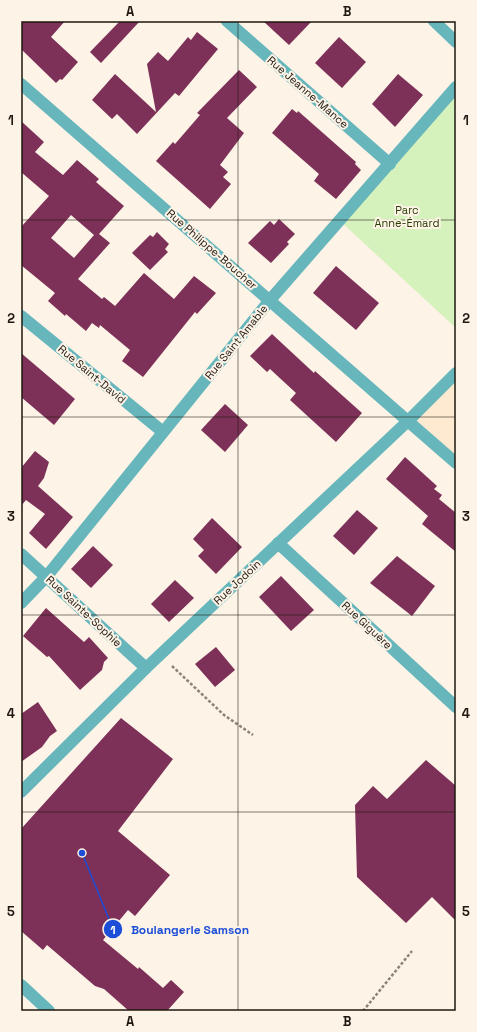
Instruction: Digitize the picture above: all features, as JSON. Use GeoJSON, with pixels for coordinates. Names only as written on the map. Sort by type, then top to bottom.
{"type":"FeatureCollection","features":[{"type":"Feature","properties":{"kind":"street","name":"Rue Jeanne-Mance"},"geometry":{"type":"LineString","coordinates":[[227,21],[390,164]]}},
{"type":"Feature","properties":{"kind":"street"},"geometry":{"type":"LineString","coordinates":[[434,21],[456,42]]}},
{"type":"Feature","properties":{"kind":"street","name":"Rue Philippe-Boucher"},"geometry":{"type":"LineString","coordinates":[[21,84],[456,463]]}},
{"type":"Feature","properties":{"kind":"street","name":"Rue Saint Amable"},"geometry":{"type":"LineString","coordinates":[[21,603],[47,576],[270,300],[456,87]]}},
{"type":"Feature","properties":{"kind":"street","name":"Rue Saint-David"},"geometry":{"type":"LineString","coordinates":[[21,316],[163,432]]}},
{"type":"Feature","properties":{"kind":"street","name":"Rue Jodoin"},"geometry":{"type":"LineString","coordinates":[[21,792],[159,655],[408,421],[456,373]]}},
{"type":"Feature","properties":{"kind":"street","name":"Rue Giguère"},"geometry":{"type":"LineString","coordinates":[[278,543],[456,707]]}},
{"type":"Feature","properties":{"kind":"street","name":"Rue Sainte-Sophie"},"geometry":{"type":"LineString","coordinates":[[21,554],[47,576],[146,668]]}},
{"type":"Feature","properties":{"kind":"street"},"geometry":{"type":"LineString","coordinates":[[21,985],[49,1011]]}},
{"type":"Feature","properties":{"kind":"path"},"geometry":{"type":"LineString","coordinates":[[159,655],[224,715],[253,735]]}},
{"type":"Feature","properties":{"kind":"path"},"geometry":{"type":"LineString","coordinates":[[363,1011],[412,950]]}},
{"type":"Feature","properties":{"kind":"shaded area"},"geometry":{"type":"Polygon","coordinates":[[[456,373],[456,464],[408,421],[456,373]]]}},
{"type":"Feature","properties":{"kind":"green space","name":"Parc Anne-Émard"},"geometry":{"type":"Polygon","coordinates":[[[456,86],[456,328],[340,221],[456,86]]]}},
{"type":"Feature","properties":{"kind":"building"},"geometry":{"type":"Polygon","coordinates":[[[21,21],[65,21],[51,37],[78,62],[62,80],[60,79],[56,83],[21,49],[21,21]]]}},
{"type":"Feature","properties":{"kind":"building"},"geometry":{"type":"Polygon","coordinates":[[[120,21],[140,21],[101,63],[90,52],[120,21]]]}},
{"type":"Feature","properties":{"kind":"building"},"geometry":{"type":"Polygon","coordinates":[[[263,21],[312,21],[289,45],[263,21]]]}},
{"type":"Feature","properties":{"kind":"building"},"geometry":{"type":"Polygon","coordinates":[[[197,32],[218,49],[179,96],[175,93],[137,134],[117,114],[112,119],[92,100],[115,74],[156,112],[147,64],[158,52],[168,61],[188,37],[191,40],[197,32]]]}},
{"type":"Feature","properties":{"kind":"building"},"geometry":{"type":"Polygon","coordinates":[[[339,37],[366,62],[342,88],[315,63],[339,37]]]}},
{"type":"Feature","properties":{"kind":"building"},"geometry":{"type":"Polygon","coordinates":[[[239,70],[257,87],[227,118],[244,133],[220,165],[228,172],[223,177],[231,184],[210,209],[156,161],[173,142],[175,144],[200,115],[197,113],[239,70]]]}},
{"type":"Feature","properties":{"kind":"building"},"geometry":{"type":"Polygon","coordinates":[[[398,74],[423,95],[395,127],[372,104],[398,74]]]}},
{"type":"Feature","properties":{"kind":"building"},"geometry":{"type":"Polygon","coordinates":[[[292,109],[297,113],[298,111],[356,162],[355,164],[361,170],[336,199],[314,181],[319,174],[272,133],[292,109]]]}},
{"type":"Feature","properties":{"kind":"building"},"geometry":{"type":"Polygon","coordinates":[[[21,121],[44,142],[35,152],[63,175],[77,160],[99,179],[96,182],[124,206],[99,234],[110,243],[78,279],[102,299],[104,297],[115,306],[144,273],[174,299],[194,276],[216,293],[197,314],[195,312],[143,377],[122,361],[130,350],[100,325],[99,328],[92,323],[86,331],[66,314],[65,316],[48,301],[55,293],[21,265],[21,227],[49,196],[21,172],[21,121]],[[71,215],[51,238],[74,258],[94,235],[71,215]]]}},
{"type":"Feature","properties":{"kind":"building"},"geometry":{"type":"Polygon","coordinates":[[[279,219],[295,234],[287,242],[289,244],[271,263],[248,243],[270,221],[274,225],[279,219]]]}},
{"type":"Feature","properties":{"kind":"building"},"geometry":{"type":"Polygon","coordinates":[[[157,232],[169,244],[165,249],[168,252],[150,270],[132,253],[150,235],[153,237],[157,232]]]}},
{"type":"Feature","properties":{"kind":"building"},"geometry":{"type":"Polygon","coordinates":[[[336,266],[379,303],[356,330],[313,293],[336,266]]]}},
{"type":"Feature","properties":{"kind":"building"},"geometry":{"type":"Polygon","coordinates":[[[272,334],[314,373],[315,371],[362,413],[336,442],[290,400],[296,393],[270,369],[267,372],[250,356],[272,334]]]}},
{"type":"Feature","properties":{"kind":"building"},"geometry":{"type":"Polygon","coordinates":[[[21,353],[75,399],[54,425],[21,397],[21,353]]]}},
{"type":"Feature","properties":{"kind":"building"},"geometry":{"type":"Polygon","coordinates":[[[225,404],[248,425],[225,452],[201,430],[225,404]]]}},
{"type":"Feature","properties":{"kind":"building"},"geometry":{"type":"Polygon","coordinates":[[[35,451],[49,462],[44,478],[38,486],[73,517],[46,549],[29,533],[45,514],[26,500],[21,506],[21,468],[35,451]]]}},
{"type":"Feature","properties":{"kind":"building"},"geometry":{"type":"Polygon","coordinates":[[[405,457],[437,486],[434,489],[442,495],[439,499],[456,513],[456,552],[422,524],[428,516],[386,479],[405,457]]]}},
{"type":"Feature","properties":{"kind":"building"},"geometry":{"type":"Polygon","coordinates":[[[357,510],[378,528],[354,555],[333,536],[357,510]]]}},
{"type":"Feature","properties":{"kind":"building"},"geometry":{"type":"Polygon","coordinates":[[[212,518],[242,547],[216,574],[198,556],[204,550],[193,539],[212,518]]]}},
{"type":"Feature","properties":{"kind":"building"},"geometry":{"type":"Polygon","coordinates":[[[93,546],[113,565],[91,588],[71,569],[93,546]]]}},
{"type":"Feature","properties":{"kind":"building"},"geometry":{"type":"Polygon","coordinates":[[[397,556],[435,586],[412,616],[370,583],[397,556]]]}},
{"type":"Feature","properties":{"kind":"building"},"geometry":{"type":"Polygon","coordinates":[[[281,576],[314,610],[291,631],[259,597],[281,576]]]}},
{"type":"Feature","properties":{"kind":"building"},"geometry":{"type":"Polygon","coordinates":[[[175,580],[194,598],[169,622],[151,604],[175,580]]]}},
{"type":"Feature","properties":{"kind":"building"},"geometry":{"type":"Polygon","coordinates":[[[46,608],[84,642],[89,637],[108,658],[104,662],[102,670],[80,690],[49,656],[47,657],[23,636],[46,608]]]}},
{"type":"Feature","properties":{"kind":"building"},"geometry":{"type":"Polygon","coordinates":[[[216,647],[235,670],[215,687],[195,664],[216,647]]]}},
{"type":"Feature","properties":{"kind":"building"},"geometry":{"type":"Polygon","coordinates":[[[38,702],[57,731],[50,736],[42,747],[21,762],[21,714],[38,702]]]}},
{"type":"Feature","properties":{"kind":"building"},"geometry":{"type":"Polygon","coordinates":[[[121,718],[173,759],[118,831],[170,875],[135,916],[128,910],[103,940],[138,969],[139,967],[163,988],[171,980],[184,992],[167,1011],[129,1011],[104,989],[95,986],[47,945],[43,950],[21,931],[21,829],[121,718]]]}},
{"type":"Feature","properties":{"kind":"building"},"geometry":{"type":"Polygon","coordinates":[[[426,760],[456,786],[456,921],[432,897],[406,923],[357,877],[355,805],[373,786],[387,799],[426,760]]]}},
{"type":"Feature","properties":{"kind":"place","name":"Boulangerie Samson"},"geometry":{"type":"Point","coordinates":[82,853]}}]}
